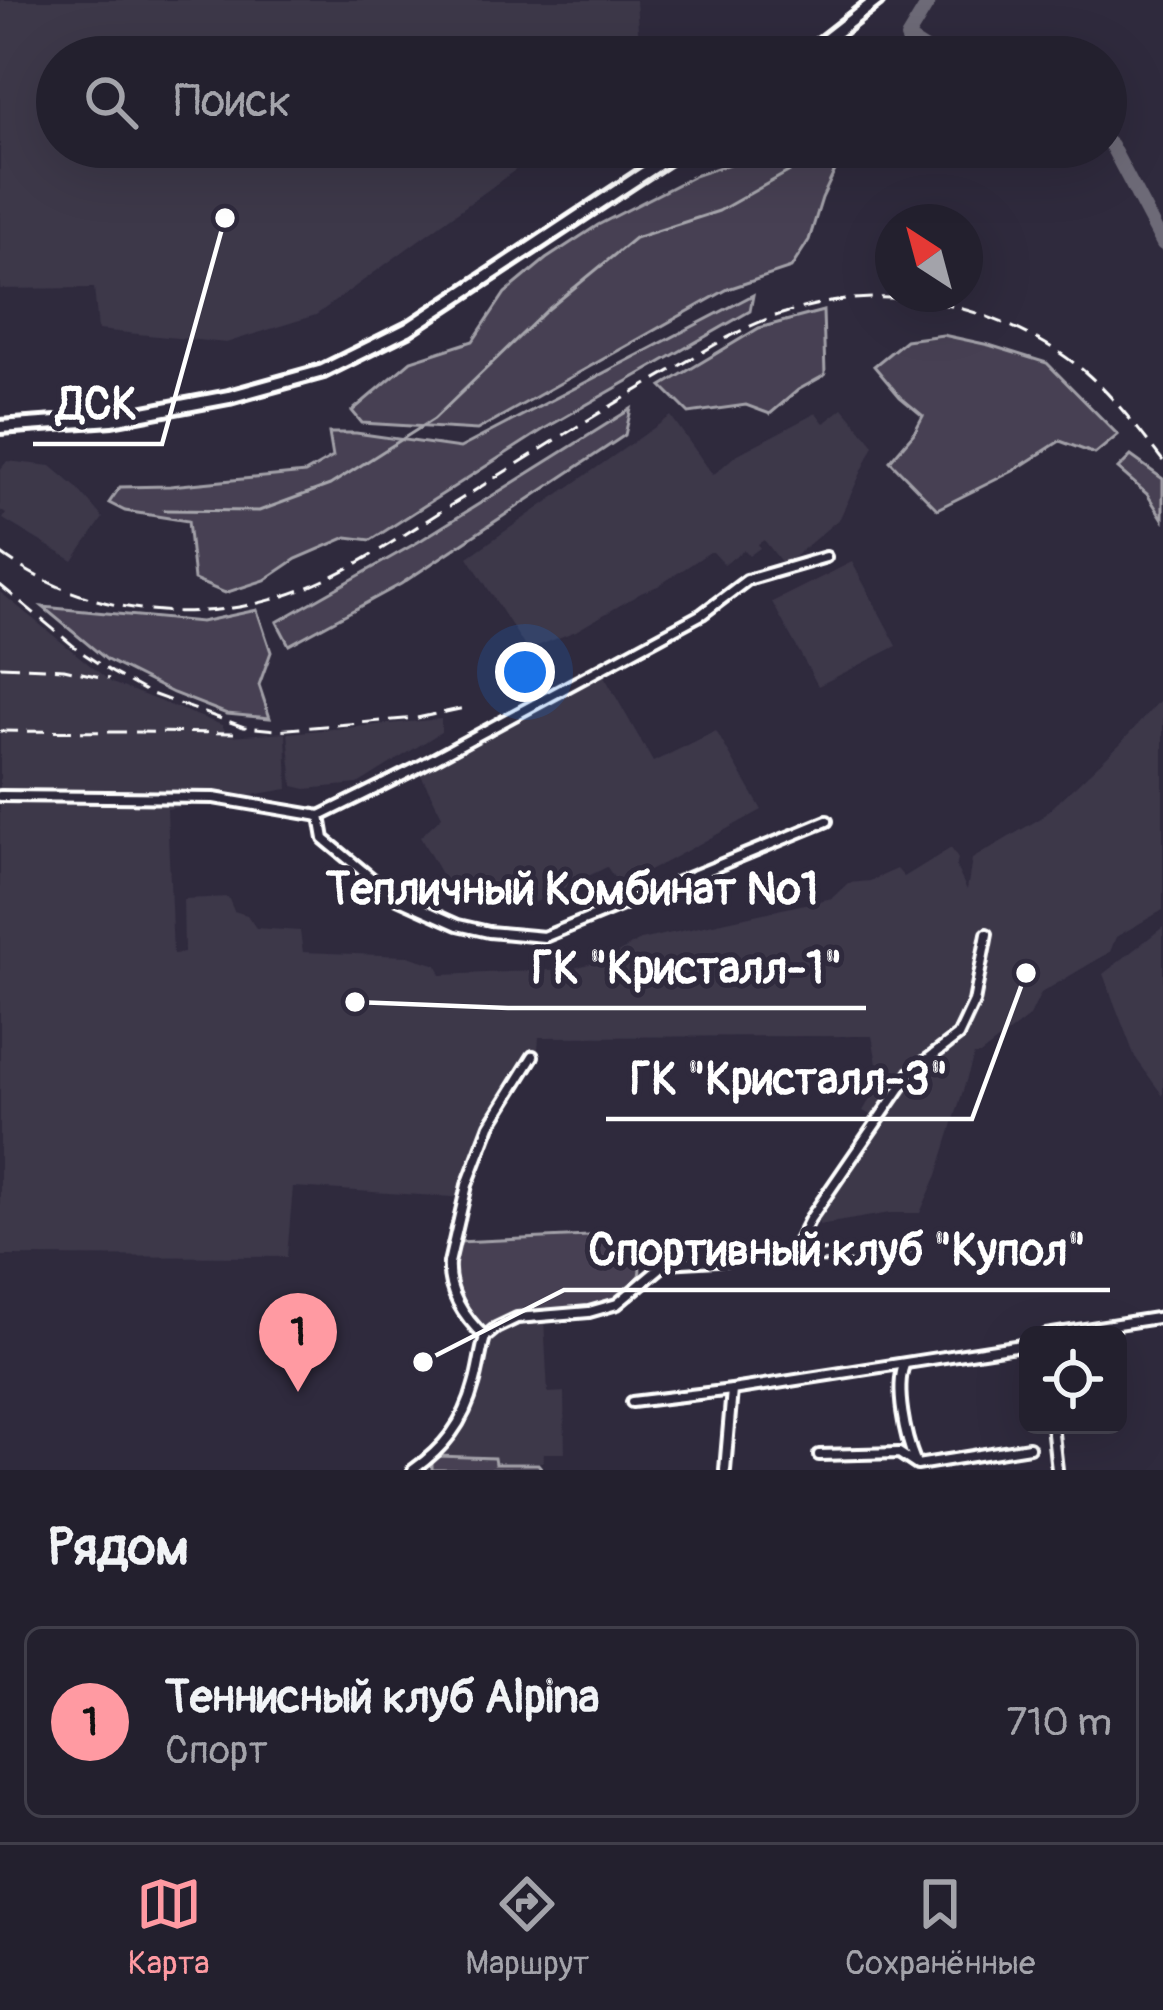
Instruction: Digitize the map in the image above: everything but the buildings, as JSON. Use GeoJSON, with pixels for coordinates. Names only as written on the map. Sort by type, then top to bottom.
{"type":"FeatureCollection","features":[{"type":"Feature","properties":{"kind":"street"},"geometry":{"type":"LineString","coordinates":[[831,36],[877,0]]}},
{"type":"Feature","properties":{"kind":"street"},"geometry":{"type":"LineString","coordinates":[[0,427],[112,419],[229,397],[323,370],[408,329],[652,168]]}},
{"type":"Feature","properties":{"kind":"street"},"geometry":{"type":"LineString","coordinates":[[0,796],[214,798],[320,816],[702,614],[747,580],[826,557]]}},
{"type":"Feature","properties":{"kind":"street"},"geometry":{"type":"LineString","coordinates":[[320,816],[324,839],[393,896],[458,925],[544,937],[827,821]]}},
{"type":"Feature","properties":{"kind":"street"},"geometry":{"type":"LineString","coordinates":[[785,1256],[800,1241],[810,1219],[911,1072],[958,1036],[974,1002],[987,934]]}},
{"type":"Feature","properties":{"kind":"street"},"geometry":{"type":"LineString","coordinates":[[485,1337],[457,1301],[449,1262],[467,1185],[490,1124],[533,1056]]}},
{"type":"Feature","properties":{"kind":"street"},"geometry":{"type":"LineString","coordinates":[[413,1470],[437,1453],[463,1418],[485,1337],[518,1318],[589,1312],[617,1304],[666,1263],[785,1256],[913,1257]]}},
{"type":"Feature","properties":{"kind":"street"},"geometry":{"type":"LineString","coordinates":[[1104,1326],[1163,1317]]}},
{"type":"Feature","properties":{"kind":"street"},"geometry":{"type":"LineString","coordinates":[[632,1402],[1019,1345]]}},
{"type":"Feature","properties":{"kind":"street"},"geometry":{"type":"LineString","coordinates":[[904,1364],[898,1379],[908,1445],[918,1468]]}},
{"type":"Feature","properties":{"kind":"street"},"geometry":{"type":"LineString","coordinates":[[725,1470],[732,1390]]}},
{"type":"Feature","properties":{"kind":"street"},"geometry":{"type":"LineString","coordinates":[[1053,1434],[1057,1470]]}},
{"type":"Feature","properties":{"kind":"street"},"geometry":{"type":"LineString","coordinates":[[819,1455],[899,1453],[918,1468],[1029,1447]]}},
{"type":"Feature","properties":{"kind":"shaded area"},"geometry":{"type":"Polygon","coordinates":[[[0,0],[636,0],[639,36],[36,36],[36,168],[518,168],[316,315],[226,343],[98,330],[94,288],[0,289],[0,0]]]}},
{"type":"Feature","properties":{"kind":"shaded area"},"geometry":{"type":"Polygon","coordinates":[[[717,168],[836,168],[809,240],[791,268],[728,289],[477,430],[362,423],[352,411],[411,361],[473,341],[505,293],[546,259],[598,225],[717,168]]]}},
{"type":"Feature","properties":{"kind":"shaded area"},"geometry":{"type":"Polygon","coordinates":[[[753,295],[750,311],[544,429],[371,540],[347,537],[296,559],[265,580],[225,593],[194,580],[188,521],[125,511],[109,503],[120,487],[305,473],[333,457],[329,433],[460,448],[753,295]]]}},
{"type":"Feature","properties":{"kind":"shaded area"},"geometry":{"type":"Polygon","coordinates":[[[823,311],[825,375],[770,414],[746,405],[689,413],[662,386],[759,328],[823,311]]]}},
{"type":"Feature","properties":{"kind":"shaded area"},"geometry":{"type":"Polygon","coordinates":[[[943,335],[1047,363],[1118,435],[1095,454],[1060,441],[937,509],[890,461],[923,416],[874,366],[906,340],[943,335]]]}},
{"type":"Feature","properties":{"kind":"shaded area"},"geometry":{"type":"Polygon","coordinates":[[[843,408],[874,445],[840,518],[787,563],[764,540],[749,556],[744,550],[724,564],[710,552],[576,631],[527,650],[468,557],[671,416],[713,475],[736,455],[816,413],[824,423],[843,408]]]}},
{"type":"Feature","properties":{"kind":"shaded area"},"geometry":{"type":"Polygon","coordinates":[[[631,409],[625,435],[401,584],[289,645],[277,622],[418,542],[631,409]]]}},
{"type":"Feature","properties":{"kind":"shaded area"},"geometry":{"type":"Polygon","coordinates":[[[1131,456],[1163,479],[1163,519],[1147,494],[1118,469],[1131,456]]]}},
{"type":"Feature","properties":{"kind":"shaded area"},"geometry":{"type":"Polygon","coordinates":[[[7,461],[51,466],[103,518],[73,561],[3,519],[0,470],[7,461]]]}},
{"type":"Feature","properties":{"kind":"shaded area"},"geometry":{"type":"Polygon","coordinates":[[[852,562],[897,646],[818,686],[772,602],[852,562]]]}},
{"type":"Feature","properties":{"kind":"shaded area"},"geometry":{"type":"Polygon","coordinates":[[[0,592],[112,683],[222,725],[228,736],[286,732],[288,789],[167,809],[173,954],[184,953],[183,899],[228,897],[234,911],[247,915],[256,928],[300,931],[303,952],[408,956],[437,965],[441,975],[571,969],[609,958],[640,940],[832,898],[848,883],[870,881],[897,869],[904,877],[951,848],[967,890],[972,859],[1041,818],[1160,700],[1163,910],[1116,937],[1110,952],[1041,993],[1030,1016],[974,1055],[937,1175],[920,1213],[819,1225],[817,1200],[876,1118],[863,1111],[880,1081],[872,1036],[539,1037],[537,1065],[479,1162],[467,1198],[293,1187],[287,1257],[0,1256],[0,592]]]}},
{"type":"Feature","properties":{"kind":"shaded area"},"geometry":{"type":"Polygon","coordinates":[[[43,607],[201,622],[257,610],[271,652],[259,685],[270,718],[227,714],[173,693],[107,660],[43,607]]]}},
{"type":"Feature","properties":{"kind":"shaded area","name":"Тепличный Комбинат №1"},"geometry":{"type":"Polygon","coordinates":[[[603,674],[653,762],[716,731],[762,810],[620,887],[607,867],[530,905],[457,902],[420,837],[442,816],[419,771],[603,674]]]}},
{"type":"Feature","properties":{"kind":"shaded area"},"geometry":{"type":"Polygon","coordinates":[[[441,719],[441,732],[358,784],[293,786],[288,733],[441,719]]]}},
{"type":"Feature","properties":{"kind":"shaded area"},"geometry":{"type":"Polygon","coordinates":[[[1163,927],[1163,1096],[1135,1057],[1103,974],[1163,927]]]}},
{"type":"Feature","properties":{"kind":"shaded area"},"geometry":{"type":"Polygon","coordinates":[[[610,1235],[612,1249],[630,1246],[640,1273],[630,1288],[604,1303],[519,1314],[484,1332],[460,1301],[454,1280],[458,1242],[610,1235]]]}},
{"type":"Feature","properties":{"kind":"shaded area"},"geometry":{"type":"Polygon","coordinates":[[[544,1319],[548,1393],[564,1392],[565,1453],[544,1453],[543,1462],[495,1463],[494,1458],[445,1455],[470,1419],[489,1340],[504,1327],[544,1319]]]}},
{"type":"Feature","properties":{"kind":"shaded area"},"geometry":{"type":"Polygon","coordinates":[[[438,1456],[494,1458],[495,1464],[538,1464],[543,1470],[432,1470],[438,1456]]]}},
{"type":"Feature","properties":{"kind":"waterway"},"geometry":{"type":"LineString","coordinates":[[908,36],[930,0]]}},
{"type":"Feature","properties":{"kind":"waterway"},"geometry":{"type":"LineString","coordinates":[[164,510],[259,511],[330,485],[434,419],[546,311],[635,238],[719,211],[795,168]]}},
{"type":"Feature","properties":{"kind":"waterway"},"geometry":{"type":"LineString","coordinates":[[1123,168],[1163,244]]}},
{"type":"Feature","properties":{"kind":"railway"},"geometry":{"type":"LineString","coordinates":[[0,553],[74,593],[156,611],[239,607],[280,597],[374,553],[731,336],[785,313],[859,299],[933,302],[996,320],[1036,339],[1096,382],[1163,461]]}},
{"type":"Feature","properties":{"kind":"railway"},"geometry":{"type":"LineString","coordinates":[[0,585],[113,673],[149,693],[244,727],[277,730],[417,718],[469,707]]}},
{"type":"Feature","properties":{"kind":"railway"},"geometry":{"type":"LineString","coordinates":[[0,666],[64,669],[109,679]]}},
{"type":"Feature","properties":{"kind":"railway"},"geometry":{"type":"LineString","coordinates":[[0,731],[241,733]]}},
{"type":"Feature","properties":{"kind":"place","name":"ДСК"},"geometry":{"type":"Point","coordinates":[225,218]}},
{"type":"Feature","properties":{"kind":"place","name":"ГК \"Кристалл-3\""},"geometry":{"type":"Point","coordinates":[1026,973]}},
{"type":"Feature","properties":{"kind":"place","name":"ГК \"Кристалл-1\""},"geometry":{"type":"Point","coordinates":[355,1002]}},
{"type":"Feature","properties":{"kind":"place","name":"Спортивный клуб \"Купол\""},"geometry":{"type":"Point","coordinates":[423,1362]}},
{"type":"Feature","properties":{"kind":"place","name":"Теннисный клуб Alpina"},"geometry":{"type":"Point","coordinates":[298,1392]}},
{"type":"Feature","properties":{"kind":"district","name":"Тепличный Комбинат №1"},"geometry":{"type":"Point","coordinates":[572,890]}}]}
